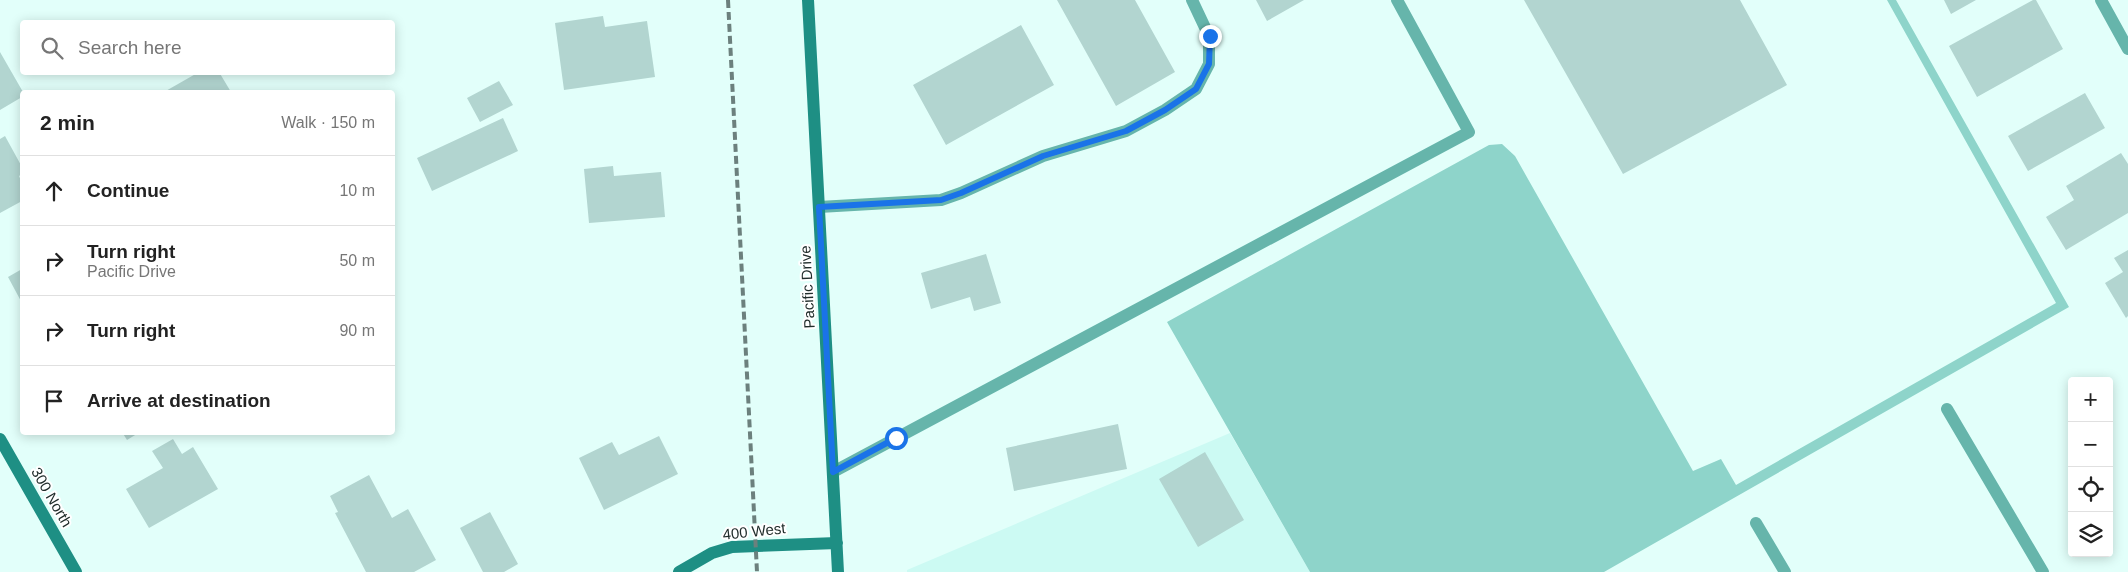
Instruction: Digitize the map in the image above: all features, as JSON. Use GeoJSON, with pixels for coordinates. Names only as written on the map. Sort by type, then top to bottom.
{"type":"FeatureCollection","features":[{"type":"Feature","properties":{"kind":"street","name":"Pacific Drive"},"geometry":{"type":"LineString","coordinates":[[808,0],[838,572]]}},
{"type":"Feature","properties":{"kind":"street"},"geometry":{"type":"LineString","coordinates":[[819,207],[941,200],[1043,156],[1126,131],[1165,110],[1196,89],[1209,64],[1210,36],[1192,0]]}},
{"type":"Feature","properties":{"kind":"street"},"geometry":{"type":"LineString","coordinates":[[833,472],[1469,132],[1397,0]]}},
{"type":"Feature","properties":{"kind":"street"},"geometry":{"type":"LineString","coordinates":[[2101,0],[2128,49]]}},
{"type":"Feature","properties":{"kind":"street"},"geometry":{"type":"LineString","coordinates":[[1947,409],[2043,572]]}},
{"type":"Feature","properties":{"kind":"street","name":"300 North"},"geometry":{"type":"LineString","coordinates":[[0,439],[76,572]]}},
{"type":"Feature","properties":{"kind":"street"},"geometry":{"type":"LineString","coordinates":[[1756,523],[1785,572]]}},
{"type":"Feature","properties":{"kind":"street","name":"400 West"},"geometry":{"type":"LineString","coordinates":[[679,572],[712,553],[732,547],[837,542]]}},
{"type":"Feature","properties":{"kind":"shaded area"},"geometry":{"type":"Polygon","coordinates":[[[1887,0],[1896,0],[2069,307],[1604,572],[1310,572],[1167,322],[1489,145],[1502,144],[1515,156],[1693,471],[1721,459],[1736,485],[2056,303],[1887,0]]]}},
{"type":"Feature","properties":{"kind":"shaded area"},"geometry":{"type":"Polygon","coordinates":[[[1230,433],[1310,572],[907,572],[907,570],[1230,433]]]}},
{"type":"Feature","properties":{"kind":"building"},"geometry":{"type":"Polygon","coordinates":[[[1057,0],[1135,0],[1175,72],[1116,106],[1057,0]]]}},
{"type":"Feature","properties":{"kind":"building"},"geometry":{"type":"Polygon","coordinates":[[[1256,0],[1304,0],[1267,21],[1256,0]]]}},
{"type":"Feature","properties":{"kind":"building"},"geometry":{"type":"Polygon","coordinates":[[[1524,0],[1740,0],[1787,85],[1623,174],[1524,0]]]}},
{"type":"Feature","properties":{"kind":"building"},"geometry":{"type":"Polygon","coordinates":[[[1944,0],[1976,0],[1951,14],[1944,0]]]}},
{"type":"Feature","properties":{"kind":"building"},"geometry":{"type":"Polygon","coordinates":[[[2036,0],[2063,49],[1977,97],[1949,46],[2036,0]]]}},
{"type":"Feature","properties":{"kind":"building"},"geometry":{"type":"Polygon","coordinates":[[[603,16],[605,27],[647,21],[655,77],[564,90],[555,23],[603,16]]]}},
{"type":"Feature","properties":{"kind":"building"},"geometry":{"type":"Polygon","coordinates":[[[1021,25],[1054,85],[946,145],[913,85],[1021,25]]]}},
{"type":"Feature","properties":{"kind":"building"},"geometry":{"type":"Polygon","coordinates":[[[0,52],[22,90],[20,90],[20,98],[0,110],[0,52]]]}},
{"type":"Feature","properties":{"kind":"building"},"geometry":{"type":"Polygon","coordinates":[[[194,75],[221,75],[230,90],[168,90],[194,75]]]}},
{"type":"Feature","properties":{"kind":"building"},"geometry":{"type":"Polygon","coordinates":[[[499,81],[513,105],[480,122],[467,98],[499,81]]]}},
{"type":"Feature","properties":{"kind":"building"},"geometry":{"type":"Polygon","coordinates":[[[2085,93],[2105,128],[2028,171],[2008,136],[2085,93]]]}},
{"type":"Feature","properties":{"kind":"building"},"geometry":{"type":"Polygon","coordinates":[[[503,118],[518,151],[432,191],[417,158],[503,118]]]}},
{"type":"Feature","properties":{"kind":"building"},"geometry":{"type":"Polygon","coordinates":[[[5,136],[20,163],[20,202],[0,213],[0,139],[5,136]]]}},
{"type":"Feature","properties":{"kind":"building"},"geometry":{"type":"Polygon","coordinates":[[[2121,153],[2128,164],[2128,213],[2066,250],[2046,217],[2074,200],[2066,186],[2121,153]]]}},
{"type":"Feature","properties":{"kind":"building"},"geometry":{"type":"Polygon","coordinates":[[[613,166],[614,176],[661,172],[665,217],[589,223],[584,169],[613,166]]]}},
{"type":"Feature","properties":{"kind":"building"},"geometry":{"type":"Polygon","coordinates":[[[2128,250],[2128,316],[2126,318],[2105,283],[2123,272],[2114,258],[2128,250]]]}},
{"type":"Feature","properties":{"kind":"building"},"geometry":{"type":"Polygon","coordinates":[[[986,254],[1001,303],[974,311],[970,297],[931,309],[921,273],[986,254]]]}},
{"type":"Feature","properties":{"kind":"building"},"geometry":{"type":"Polygon","coordinates":[[[20,270],[20,299],[8,277],[20,270]]]}},
{"type":"Feature","properties":{"kind":"building"},"geometry":{"type":"Polygon","coordinates":[[[1118,424],[1127,469],[1014,491],[1006,448],[1118,424]]]}},
{"type":"Feature","properties":{"kind":"building"},"geometry":{"type":"Polygon","coordinates":[[[124,435],[135,435],[127,440],[124,435]]]}},
{"type":"Feature","properties":{"kind":"building"},"geometry":{"type":"Polygon","coordinates":[[[659,436],[678,474],[604,510],[579,458],[612,442],[619,455],[659,436]]]}},
{"type":"Feature","properties":{"kind":"building"},"geometry":{"type":"Polygon","coordinates":[[[173,439],[182,454],[193,447],[218,489],[149,528],[126,489],[163,468],[152,451],[173,439]]]}},
{"type":"Feature","properties":{"kind":"building"},"geometry":{"type":"Polygon","coordinates":[[[1205,452],[1244,520],[1198,547],[1159,479],[1205,452]]]}},
{"type":"Feature","properties":{"kind":"building"},"geometry":{"type":"Polygon","coordinates":[[[369,475],[392,518],[408,509],[436,560],[414,572],[366,572],[335,513],[338,512],[330,496],[369,475]]]}},
{"type":"Feature","properties":{"kind":"building"},"geometry":{"type":"Polygon","coordinates":[[[490,512],[518,564],[504,572],[483,572],[460,528],[490,512]]]}},
{"type":"Feature","properties":{"kind":"railway"},"geometry":{"type":"LineString","coordinates":[[728,0],[757,572]]}},
{"type":"Feature","properties":{"kind":"route"},"geometry":{"type":"LineString","coordinates":[[896,438],[833,472],[819,207],[941,200],[1043,156],[1126,131],[1165,110],[1196,89],[1209,64],[1210,36]]}}]}
